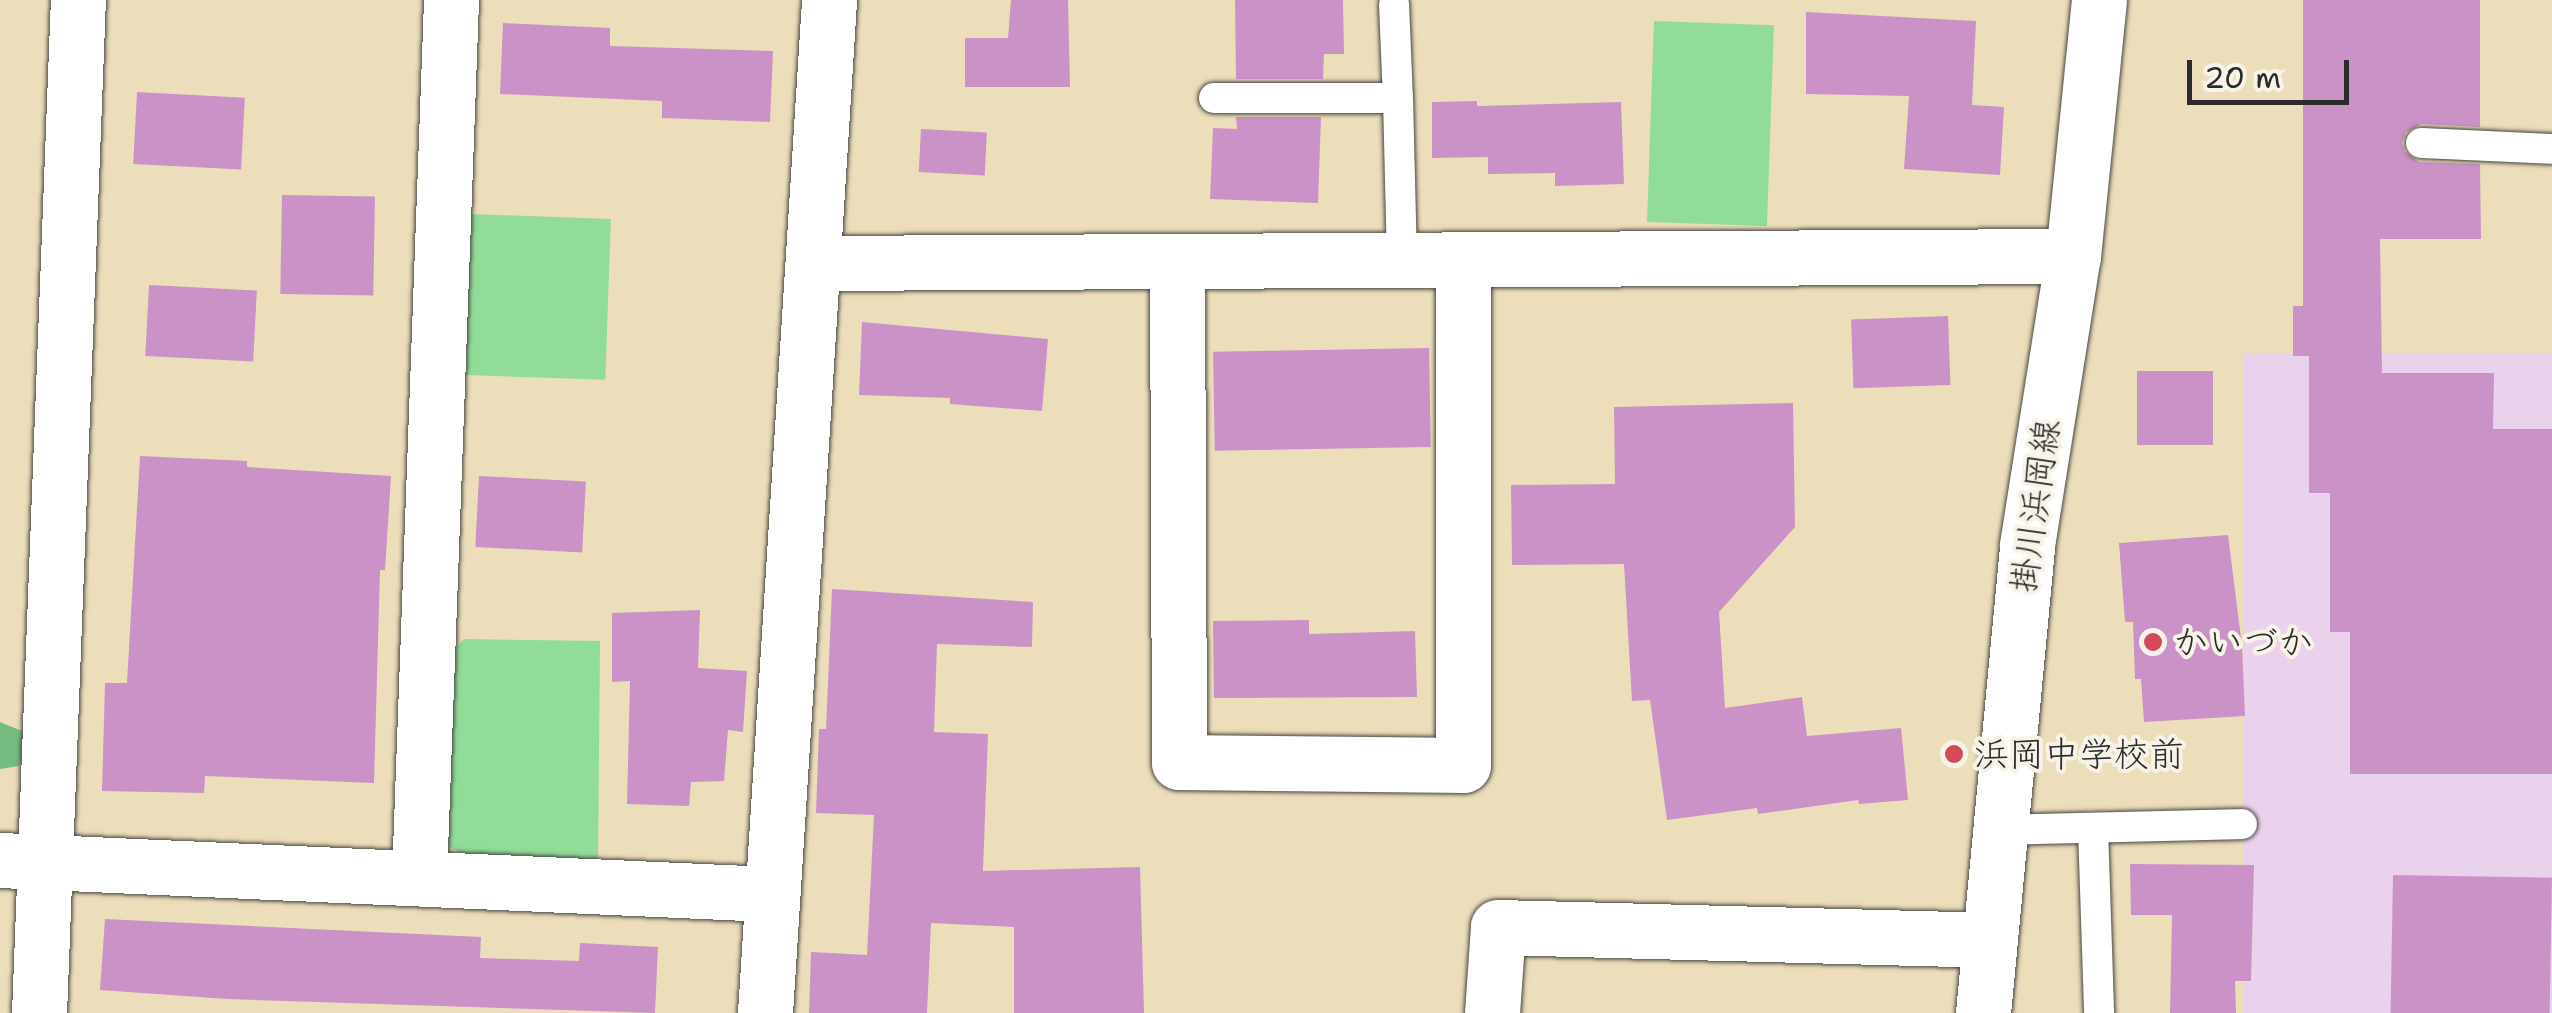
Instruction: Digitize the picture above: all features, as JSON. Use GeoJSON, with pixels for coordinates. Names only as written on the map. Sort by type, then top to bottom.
{"type":"FeatureCollection","features":[{"type":"Feature","properties":{"kind":"street"},"geometry":{"type":"LineString","coordinates":[[39,1013],[22,860],[78,0]]}},
{"type":"Feature","properties":{"kind":"street"},"geometry":{"type":"LineString","coordinates":[[419,878],[451,0]]}},
{"type":"Feature","properties":{"kind":"street"},"geometry":{"type":"LineString","coordinates":[[765,1013],[770,894],[816,263],[829,0]]}},
{"type":"Feature","properties":{"kind":"street","name":"掛川浜岡線"},"geometry":{"type":"LineString","coordinates":[[1983,1013],[2027,545],[2073,256],[2100,0]]}},
{"type":"Feature","properties":{"kind":"street"},"geometry":{"type":"LineString","coordinates":[[816,263],[2073,256]]}},
{"type":"Feature","properties":{"kind":"street"},"geometry":{"type":"LineString","coordinates":[[1177,261],[1179,762],[1463,766],[1463,259]]}},
{"type":"Feature","properties":{"kind":"street"},"geometry":{"type":"LineString","coordinates":[[22,860],[770,894]]}},
{"type":"Feature","properties":{"kind":"street"},"geometry":{"type":"LineString","coordinates":[[1492,1013],[1498,927],[1989,940]]}},
{"type":"Feature","properties":{"kind":"lane"},"geometry":{"type":"LineString","coordinates":[[1394,4],[1402,260]]}},
{"type":"Feature","properties":{"kind":"lane"},"geometry":{"type":"LineString","coordinates":[[1214,98],[1398,98]]}},
{"type":"Feature","properties":{"kind":"lane"},"geometry":{"type":"LineString","coordinates":[[2421,143],[2552,150]]}},
{"type":"Feature","properties":{"kind":"lane"},"geometry":{"type":"LineString","coordinates":[[2000,830],[2242,824]]}},
{"type":"Feature","properties":{"kind":"lane"},"geometry":{"type":"LineString","coordinates":[[2094,828],[2099,1013]]}},
{"type":"Feature","properties":{"kind":"shaded area"},"geometry":{"type":"Polygon","coordinates":[[[2243,353],[2552,353],[2552,1013],[2243,1013],[2243,353]]]}},
{"type":"Feature","properties":{"kind":"green space"},"geometry":{"type":"Polygon","coordinates":[[[1654,21],[1774,25],[1767,226],[1647,222],[1654,21]]]}},
{"type":"Feature","properties":{"kind":"green space"},"geometry":{"type":"Polygon","coordinates":[[[469,214],[611,219],[605,380],[463,375],[469,214]]]}},
{"type":"Feature","properties":{"kind":"green space"},"geometry":{"type":"Polygon","coordinates":[[[464,639],[600,641],[598,864],[464,854],[443,844],[451,653],[464,639]]]}},
{"type":"Feature","properties":{"kind":"green space"},"geometry":{"type":"Polygon","coordinates":[[[0,722],[22,731],[25,750],[19,766],[0,769],[0,722]]]}},
{"type":"Feature","properties":{"kind":"building"},"geometry":{"type":"Polygon","coordinates":[[[1011,0],[1068,0],[1070,87],[965,87],[965,38],[1008,38],[1011,0]]]}},
{"type":"Feature","properties":{"kind":"building"},"geometry":{"type":"Polygon","coordinates":[[[1235,0],[1343,0],[1344,54],[1324,54],[1323,79],[1236,79],[1235,0]]]}},
{"type":"Feature","properties":{"kind":"building"},"geometry":{"type":"Polygon","coordinates":[[[2303,0],[2480,0],[2480,127],[2421,124],[2406,132],[2402,143],[2405,152],[2419,162],[2480,164],[2481,239],[2380,239],[2382,373],[2494,373],[2493,429],[2552,429],[2552,774],[2350,774],[2350,632],[2330,632],[2330,493],[2309,493],[2309,356],[2293,356],[2293,306],[2303,306],[2303,0]]]}},
{"type":"Feature","properties":{"kind":"building"},"geometry":{"type":"Polygon","coordinates":[[[1806,12],[1976,21],[1972,105],[2004,107],[2000,175],[1904,169],[1909,96],[1806,94],[1806,12]]]}},
{"type":"Feature","properties":{"kind":"building"},"geometry":{"type":"Polygon","coordinates":[[[503,23],[610,28],[610,46],[773,51],[770,122],[662,118],[662,101],[500,94],[503,23]]]}},
{"type":"Feature","properties":{"kind":"building"},"geometry":{"type":"Polygon","coordinates":[[[137,92],[245,98],[241,170],[133,164],[137,92]]]}},
{"type":"Feature","properties":{"kind":"building"},"geometry":{"type":"Polygon","coordinates":[[[1477,101],[1477,106],[1621,102],[1624,184],[1555,186],[1555,173],[1488,174],[1488,157],[1432,158],[1432,102],[1477,101]]]}},
{"type":"Feature","properties":{"kind":"building"},"geometry":{"type":"Polygon","coordinates":[[[1236,117],[1321,117],[1318,203],[1210,199],[1213,128],[1237,129],[1236,117]]]}},
{"type":"Feature","properties":{"kind":"building"},"geometry":{"type":"Polygon","coordinates":[[[921,129],[987,132],[985,175],[919,172],[921,129]]]}},
{"type":"Feature","properties":{"kind":"building"},"geometry":{"type":"Polygon","coordinates":[[[282,195],[375,197],[373,296],[280,294],[282,195]]]}},
{"type":"Feature","properties":{"kind":"building"},"geometry":{"type":"Polygon","coordinates":[[[149,285],[257,291],[253,362],[145,356],[149,285]]]}},
{"type":"Feature","properties":{"kind":"building"},"geometry":{"type":"Polygon","coordinates":[[[1948,316],[1950,385],[1853,388],[1851,319],[1948,316]]]}},
{"type":"Feature","properties":{"kind":"building"},"geometry":{"type":"Polygon","coordinates":[[[862,322],[1048,339],[1042,411],[950,404],[950,398],[859,395],[862,322]]]}},
{"type":"Feature","properties":{"kind":"building"},"geometry":{"type":"Polygon","coordinates":[[[1429,348],[1431,447],[1215,451],[1213,352],[1429,348]]]}},
{"type":"Feature","properties":{"kind":"building"},"geometry":{"type":"Polygon","coordinates":[[[2137,371],[2213,371],[2213,445],[2137,445],[2137,371]]]}},
{"type":"Feature","properties":{"kind":"building"},"geometry":{"type":"Polygon","coordinates":[[[1793,403],[1795,527],[1719,612],[1725,708],[1802,697],[1807,736],[1901,728],[1908,800],[1859,804],[1858,800],[1758,814],[1757,808],[1667,820],[1650,700],[1632,701],[1624,564],[1512,565],[1511,485],[1615,484],[1614,407],[1793,403]]]}},
{"type":"Feature","properties":{"kind":"building"},"geometry":{"type":"Polygon","coordinates":[[[140,456],[247,461],[247,467],[391,476],[385,570],[380,570],[374,783],[205,776],[204,793],[102,791],[105,683],[127,683],[140,456]]]}},
{"type":"Feature","properties":{"kind":"building"},"geometry":{"type":"Polygon","coordinates":[[[479,476],[586,482],[582,553],[475,547],[479,476]]]}},
{"type":"Feature","properties":{"kind":"building"},"geometry":{"type":"Polygon","coordinates":[[[2228,535],[2242,646],[2245,716],[2144,722],[2141,679],[2135,679],[2133,622],[2125,622],[2119,543],[2228,535]]]}},
{"type":"Feature","properties":{"kind":"building"},"geometry":{"type":"Polygon","coordinates":[[[832,589],[1033,602],[1032,647],[937,644],[934,732],[988,734],[983,871],[1140,867],[1144,1013],[1014,1013],[1014,927],[931,923],[927,1013],[809,1013],[811,952],[867,955],[874,815],[816,813],[819,729],[826,729],[832,589]]]}},
{"type":"Feature","properties":{"kind":"building"},"geometry":{"type":"Polygon","coordinates":[[[700,610],[698,668],[747,671],[743,732],[728,730],[724,781],[691,782],[689,806],[627,804],[630,681],[612,682],[612,613],[700,610]]]}},
{"type":"Feature","properties":{"kind":"building"},"geometry":{"type":"Polygon","coordinates":[[[1309,620],[1309,634],[1415,631],[1417,697],[1214,698],[1213,621],[1309,620]]]}},
{"type":"Feature","properties":{"kind":"building"},"geometry":{"type":"Polygon","coordinates":[[[2130,864],[2254,865],[2251,981],[2235,981],[2236,1013],[2170,1013],[2172,915],[2131,915],[2130,864]]]}},
{"type":"Feature","properties":{"kind":"building"},"geometry":{"type":"Polygon","coordinates":[[[2393,875],[2552,878],[2550,1013],[2391,1013],[2393,875]]]}},
{"type":"Feature","properties":{"kind":"building"},"geometry":{"type":"Polygon","coordinates":[[[105,919],[481,937],[480,958],[579,961],[580,943],[658,947],[655,1013],[227,999],[100,990],[105,919]]]}},
{"type":"Feature","properties":{"kind":"place","name":"かいづか"},"geometry":{"type":"Point","coordinates":[2153,642]}},
{"type":"Feature","properties":{"kind":"place","name":"浜岡中学校前"},"geometry":{"type":"Point","coordinates":[1954,754]}}]}
